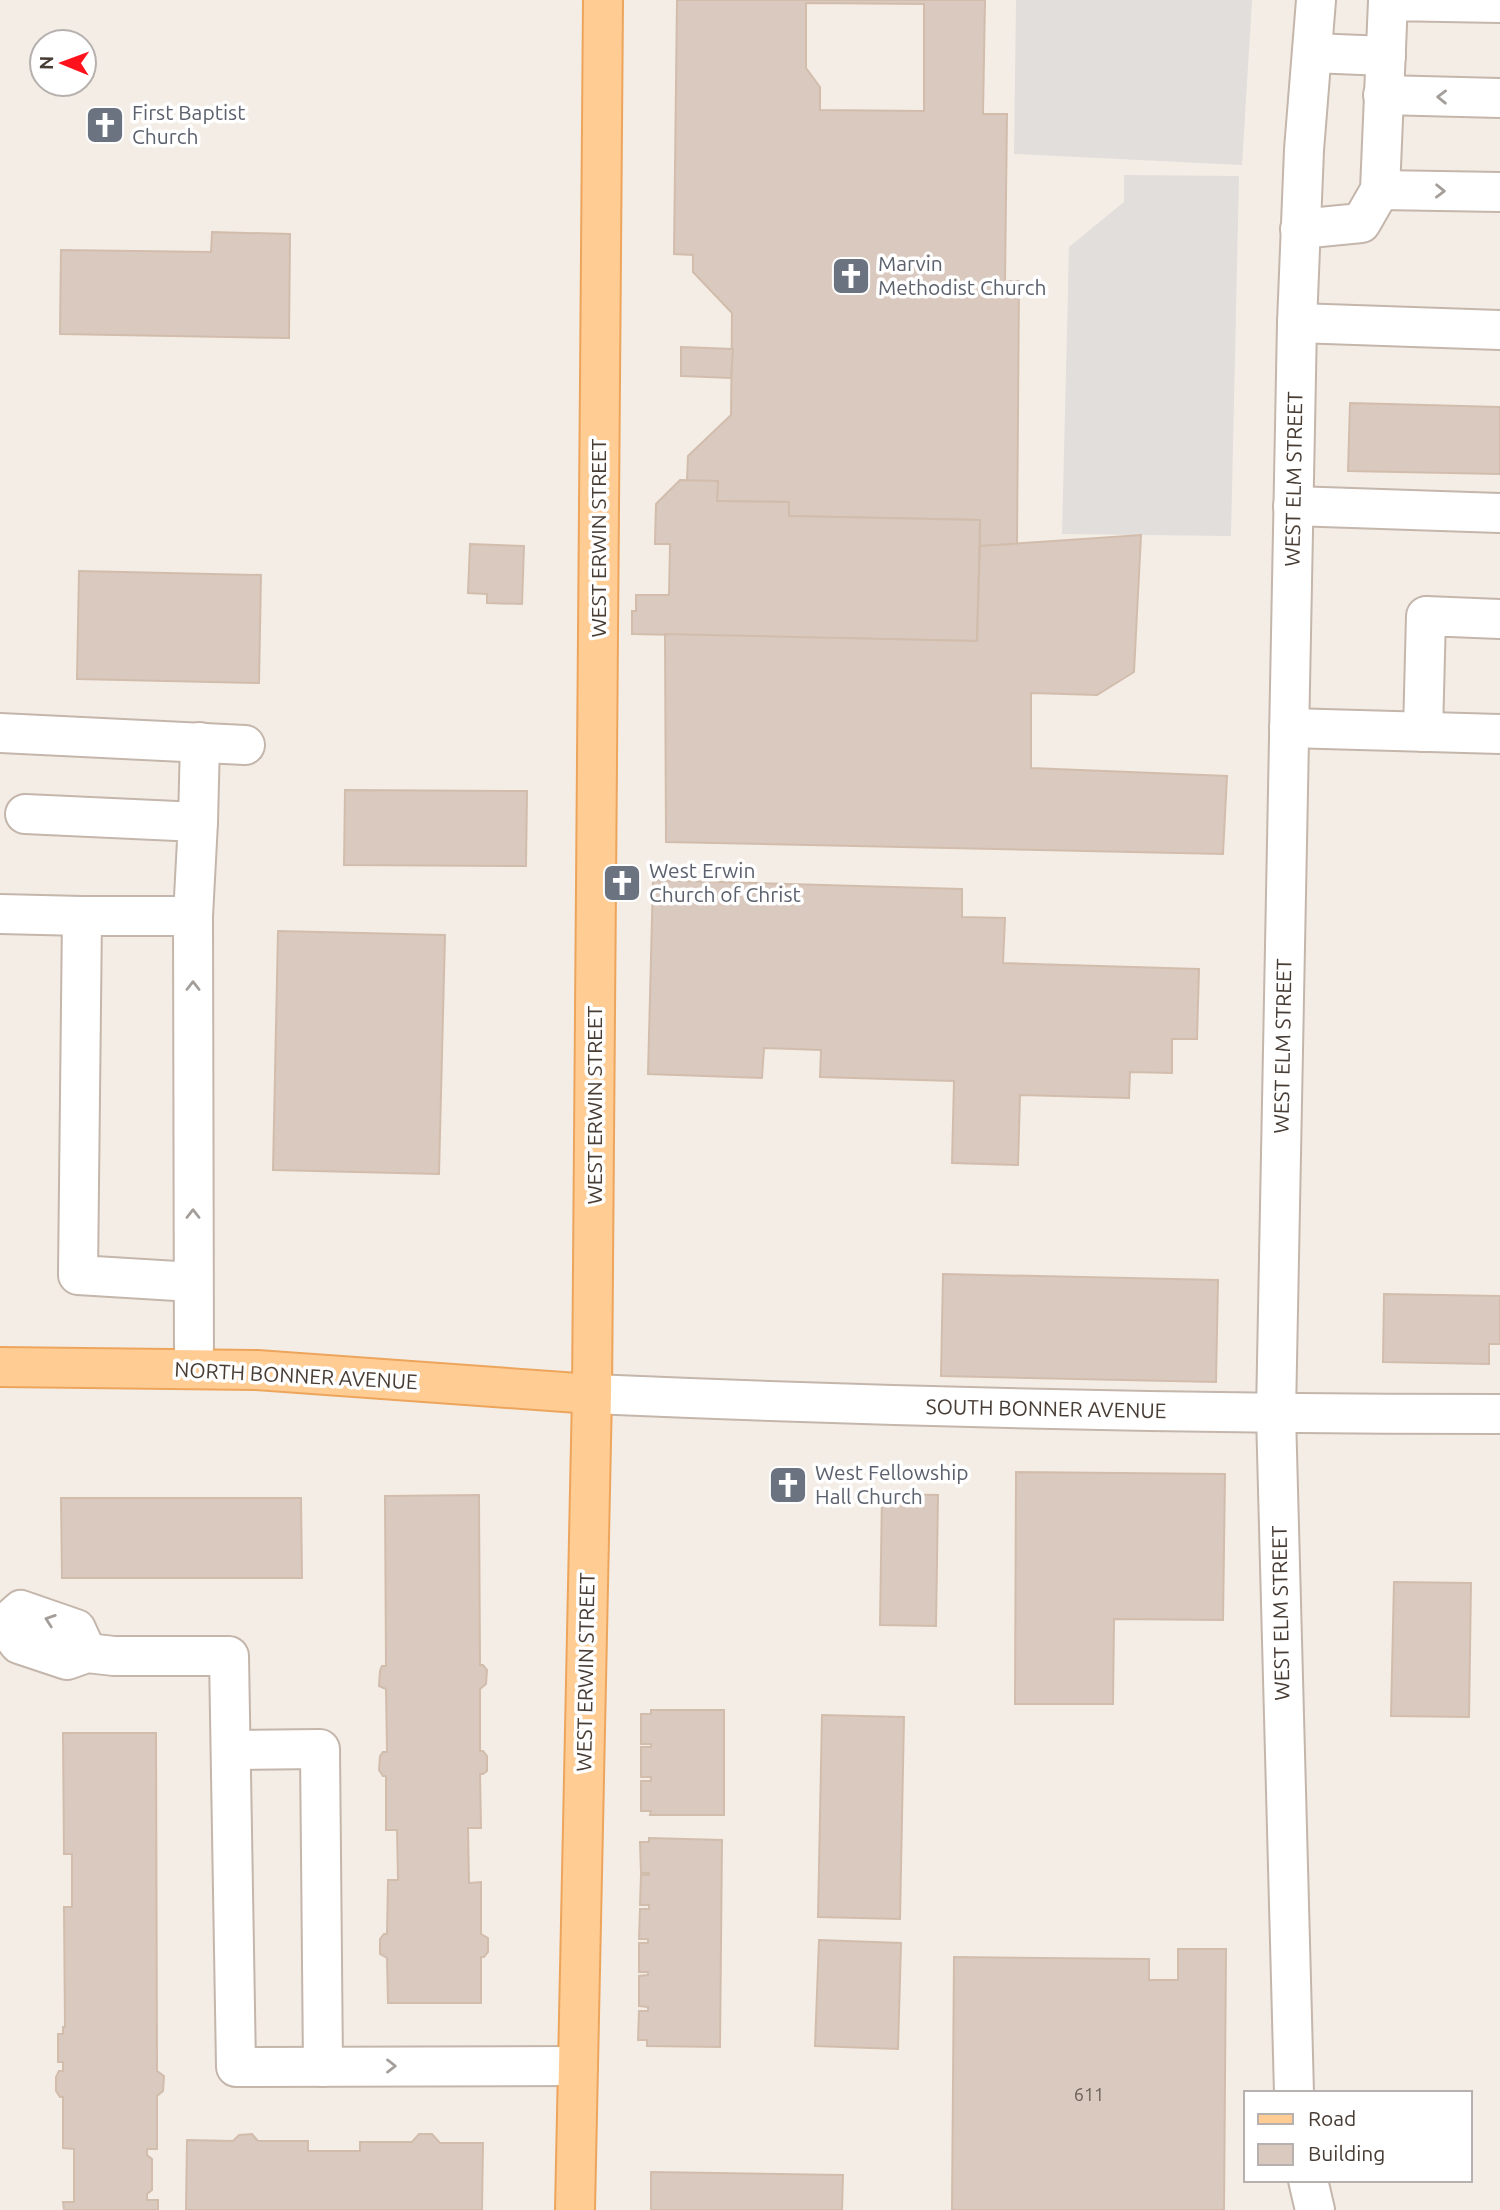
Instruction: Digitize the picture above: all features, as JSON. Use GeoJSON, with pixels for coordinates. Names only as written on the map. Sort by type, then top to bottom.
{"type":"FeatureCollection","features":[{"type":"Feature","properties":{"kind":"main road","name":"WEST ERWIN STREET"},"geometry":{"type":"LineString","coordinates":[[575,2210],[592,1394],[603,0]]}},
{"type":"Feature","properties":{"kind":"main road","name":"NORTH BONNER AVENUE"},"geometry":{"type":"LineString","coordinates":[[0,1367],[257,1370],[592,1394]]}},
{"type":"Feature","properties":{"kind":"street","name":"WEST ELM STREET"},"geometry":{"type":"LineString","coordinates":[[1294,2091],[1276,1414],[1297,323],[1304,150],[1316,0]]}},
{"type":"Feature","properties":{"kind":"street"},"geometry":{"type":"LineString","coordinates":[[1300,229],[1361,223],[1380,190],[1388,1],[1500,3]]}},
{"type":"Feature","properties":{"kind":"street"},"geometry":{"type":"LineString","coordinates":[[1312,53],[1386,56]]}},
{"type":"Feature","properties":{"kind":"street"},"geometry":{"type":"LineString","coordinates":[[1383,95],[1500,98]]}},
{"type":"Feature","properties":{"kind":"street"},"geometry":{"type":"LineString","coordinates":[[1380,190],[1500,192]]}},
{"type":"Feature","properties":{"kind":"street"},"geometry":{"type":"LineString","coordinates":[[1297,323],[1500,330]]}},
{"type":"Feature","properties":{"kind":"street"},"geometry":{"type":"LineString","coordinates":[[1293,506],[1500,513]]}},
{"type":"Feature","properties":{"kind":"street"},"geometry":{"type":"LineString","coordinates":[[1423,732],[1426,617],[1500,619]]}},
{"type":"Feature","properties":{"kind":"street"},"geometry":{"type":"LineString","coordinates":[[1289,728],[1500,734]]}},
{"type":"Feature","properties":{"kind":"street"},"geometry":{"type":"LineString","coordinates":[[0,733],[245,745]]}},
{"type":"Feature","properties":{"kind":"street"},"geometry":{"type":"LineString","coordinates":[[194,1369],[193,916],[200,742]]}},
{"type":"Feature","properties":{"kind":"street"},"geometry":{"type":"LineString","coordinates":[[25,814],[198,822]]}},
{"type":"Feature","properties":{"kind":"street"},"geometry":{"type":"LineString","coordinates":[[0,914],[193,916]]}},
{"type":"Feature","properties":{"kind":"street"},"geometry":{"type":"LineString","coordinates":[[82,916],[78,1275],[193,1282]]}},
{"type":"Feature","properties":{"kind":"street","name":"SOUTH BONNER AVENUE"},"geometry":{"type":"LineString","coordinates":[[592,1394],[779,1402],[1276,1414],[1500,1414]]}},
{"type":"Feature","properties":{"kind":"street"},"geometry":{"type":"LineString","coordinates":[[2,1625],[21,1610],[76,1629],[87,1653],[114,1656],[229,1656],[236,2067],[578,2066]]}},
{"type":"Feature","properties":{"kind":"street"},"geometry":{"type":"LineString","coordinates":[[231,1750],[320,1749],[323,2067]]}},
{"type":"Feature","properties":{"kind":"street"},"geometry":{"type":"LineString","coordinates":[[1308,2182],[1315,2210]]}},
{"type":"Feature","properties":{"kind":"shaded area"},"geometry":{"type":"Polygon","coordinates":[[[1016,0],[1252,0],[1242,165],[1014,154],[1016,0]]]}},
{"type":"Feature","properties":{"kind":"shaded area"},"geometry":{"type":"Polygon","coordinates":[[[1124,175],[1239,176],[1231,536],[1062,534],[1069,247],[1124,202],[1124,175]]]}},
{"type":"Feature","properties":{"kind":"building","name":"Marvin Methodist Church"},"geometry":{"type":"Polygon","coordinates":[[[677,0],[985,0],[983,114],[1007,114],[1005,281],[1019,281],[1017,545],[980,546],[980,520],[789,516],[789,502],[717,501],[718,481],[687,481],[688,456],[731,415],[732,313],[693,272],[693,255],[674,254],[677,0]],[[806,3],[806,68],[820,87],[820,110],[924,111],[924,4],[806,3]]]}},
{"type":"Feature","properties":{"kind":"building"},"geometry":{"type":"Polygon","coordinates":[[[212,232],[290,234],[289,338],[60,334],[61,250],[211,252],[212,232]]]}},
{"type":"Feature","properties":{"kind":"building"},"geometry":{"type":"Polygon","coordinates":[[[681,347],[733,349],[731,378],[681,376],[681,347]]]}},
{"type":"Feature","properties":{"kind":"building"},"geometry":{"type":"Polygon","coordinates":[[[1350,403],[1500,407],[1500,474],[1348,471],[1350,403]]]}},
{"type":"Feature","properties":{"kind":"building"},"geometry":{"type":"Polygon","coordinates":[[[680,480],[718,481],[717,501],[789,502],[789,516],[980,520],[977,641],[632,634],[632,611],[636,611],[636,595],[669,595],[670,544],[655,544],[656,504],[680,480]]]}},
{"type":"Feature","properties":{"kind":"building"},"geometry":{"type":"Polygon","coordinates":[[[1141,535],[1134,672],[1097,695],[1031,693],[1031,768],[1227,776],[1223,854],[666,842],[665,634],[977,641],[980,546],[1141,535]]]}},
{"type":"Feature","properties":{"kind":"building"},"geometry":{"type":"Polygon","coordinates":[[[470,544],[524,546],[522,604],[487,603],[487,594],[468,593],[470,544]]]}},
{"type":"Feature","properties":{"kind":"building"},"geometry":{"type":"Polygon","coordinates":[[[79,571],[261,575],[259,683],[77,679],[79,571]]]}},
{"type":"Feature","properties":{"kind":"building"},"geometry":{"type":"Polygon","coordinates":[[[345,790],[527,791],[526,866],[344,865],[345,790]]]}},
{"type":"Feature","properties":{"kind":"building"},"geometry":{"type":"Polygon","coordinates":[[[653,880],[962,889],[962,917],[1005,918],[1003,963],[1199,969],[1197,1039],[1172,1039],[1172,1073],[1130,1072],[1129,1098],[1020,1095],[1018,1165],[952,1163],[954,1081],[820,1077],[821,1050],[764,1048],[762,1078],[648,1074],[653,880]]]}},
{"type":"Feature","properties":{"kind":"building"},"geometry":{"type":"Polygon","coordinates":[[[278,931],[445,935],[439,1174],[273,1170],[278,931]]]}},
{"type":"Feature","properties":{"kind":"building"},"geometry":{"type":"Polygon","coordinates":[[[943,1274],[1218,1280],[1216,1382],[941,1376],[943,1274]]]}},
{"type":"Feature","properties":{"kind":"building"},"geometry":{"type":"Polygon","coordinates":[[[1384,1294],[1500,1296],[1500,1344],[1489,1344],[1489,1364],[1383,1362],[1384,1294]]]}},
{"type":"Feature","properties":{"kind":"building"},"geometry":{"type":"Polygon","coordinates":[[[1016,1472],[1225,1474],[1223,1620],[1114,1619],[1113,1704],[1015,1704],[1016,1472]]]}},
{"type":"Feature","properties":{"kind":"building"},"geometry":{"type":"Polygon","coordinates":[[[882,1494],[938,1495],[936,1626],[880,1625],[882,1494]]]}},
{"type":"Feature","properties":{"kind":"building"},"geometry":{"type":"Polygon","coordinates":[[[479,1495],[480,1665],[487,1670],[486,1684],[480,1689],[480,1751],[487,1756],[487,1771],[480,1774],[481,1828],[468,1828],[469,1883],[481,1882],[481,1934],[488,1938],[488,1952],[481,1957],[481,2003],[388,2003],[387,1958],[380,1954],[380,1939],[387,1934],[388,1880],[398,1880],[397,1830],[386,1830],[386,1776],[379,1770],[380,1756],[387,1752],[386,1689],[379,1686],[380,1671],[382,1666],[386,1666],[385,1496],[479,1495]]]}},
{"type":"Feature","properties":{"kind":"building"},"geometry":{"type":"Polygon","coordinates":[[[61,1498],[301,1498],[302,1578],[62,1578],[61,1498]]]}},
{"type":"Feature","properties":{"kind":"building"},"geometry":{"type":"Polygon","coordinates":[[[1394,1582],[1471,1583],[1469,1717],[1391,1716],[1394,1582]]]}},
{"type":"Feature","properties":{"kind":"building"},"geometry":{"type":"Polygon","coordinates":[[[651,1710],[724,1710],[724,1815],[650,1815],[651,1811],[641,1811],[641,1781],[651,1781],[651,1777],[641,1777],[641,1747],[651,1747],[651,1744],[641,1744],[641,1714],[651,1714],[651,1710]]]}},
{"type":"Feature","properties":{"kind":"building"},"geometry":{"type":"Polygon","coordinates":[[[822,1715],[904,1717],[900,1919],[818,1917],[822,1715]]]}},
{"type":"Feature","properties":{"kind":"building"},"geometry":{"type":"Polygon","coordinates":[[[63,1733],[156,1733],[157,2071],[164,2076],[163,2091],[157,2096],[157,2149],[147,2149],[147,2155],[152,2159],[152,2190],[147,2194],[147,2200],[158,2200],[158,2210],[64,2210],[63,2202],[74,2202],[74,2149],[63,2148],[63,2097],[56,2091],[56,2077],[59,2071],[63,2071],[63,2062],[58,2062],[58,2034],[63,2034],[65,2027],[64,1907],[72,1907],[72,1854],[64,1854],[63,1733]]]}},
{"type":"Feature","properties":{"kind":"building"},"geometry":{"type":"Polygon","coordinates":[[[649,1838],[722,1840],[720,2047],[647,2046],[647,2040],[638,2040],[639,2011],[648,2011],[648,2007],[639,2006],[639,1976],[648,1975],[648,1972],[639,1972],[639,1943],[648,1943],[648,1939],[639,1939],[640,1909],[649,1909],[649,1905],[640,1905],[641,1875],[649,1873],[641,1873],[640,1842],[649,1842],[649,1838]]]}},
{"type":"Feature","properties":{"kind":"building"},"geometry":{"type":"Polygon","coordinates":[[[819,1940],[901,1943],[898,2049],[815,2046],[819,1940]]]}},
{"type":"Feature","properties":{"kind":"building"},"geometry":{"type":"Polygon","coordinates":[[[1178,1949],[1226,1949],[1224,2210],[952,2210],[954,1957],[1149,1959],[1149,1980],[1178,1980],[1178,1949]]]}},
{"type":"Feature","properties":{"kind":"building"},"geometry":{"type":"Polygon","coordinates":[[[252,2134],[258,2141],[308,2141],[308,2151],[360,2151],[360,2142],[412,2142],[419,2134],[432,2134],[440,2143],[483,2143],[482,2210],[186,2210],[187,2140],[233,2141],[239,2135],[252,2134]]]}},
{"type":"Feature","properties":{"kind":"building"},"geometry":{"type":"Polygon","coordinates":[[[651,2172],[843,2175],[842,2210],[651,2210],[651,2172]]]}},
{"type":"Feature","properties":{"kind":"place","name":"First Baptist Church"},"geometry":{"type":"Point","coordinates":[105,125]}},
{"type":"Feature","properties":{"kind":"place","name":"Marvin Methodist Church"},"geometry":{"type":"Point","coordinates":[851,276]}},
{"type":"Feature","properties":{"kind":"place","name":"West Erwin Church of Christ"},"geometry":{"type":"Point","coordinates":[622,883]}},
{"type":"Feature","properties":{"kind":"place","name":"West Fellowship Hall Church"},"geometry":{"type":"Point","coordinates":[788,1485]}}]}
